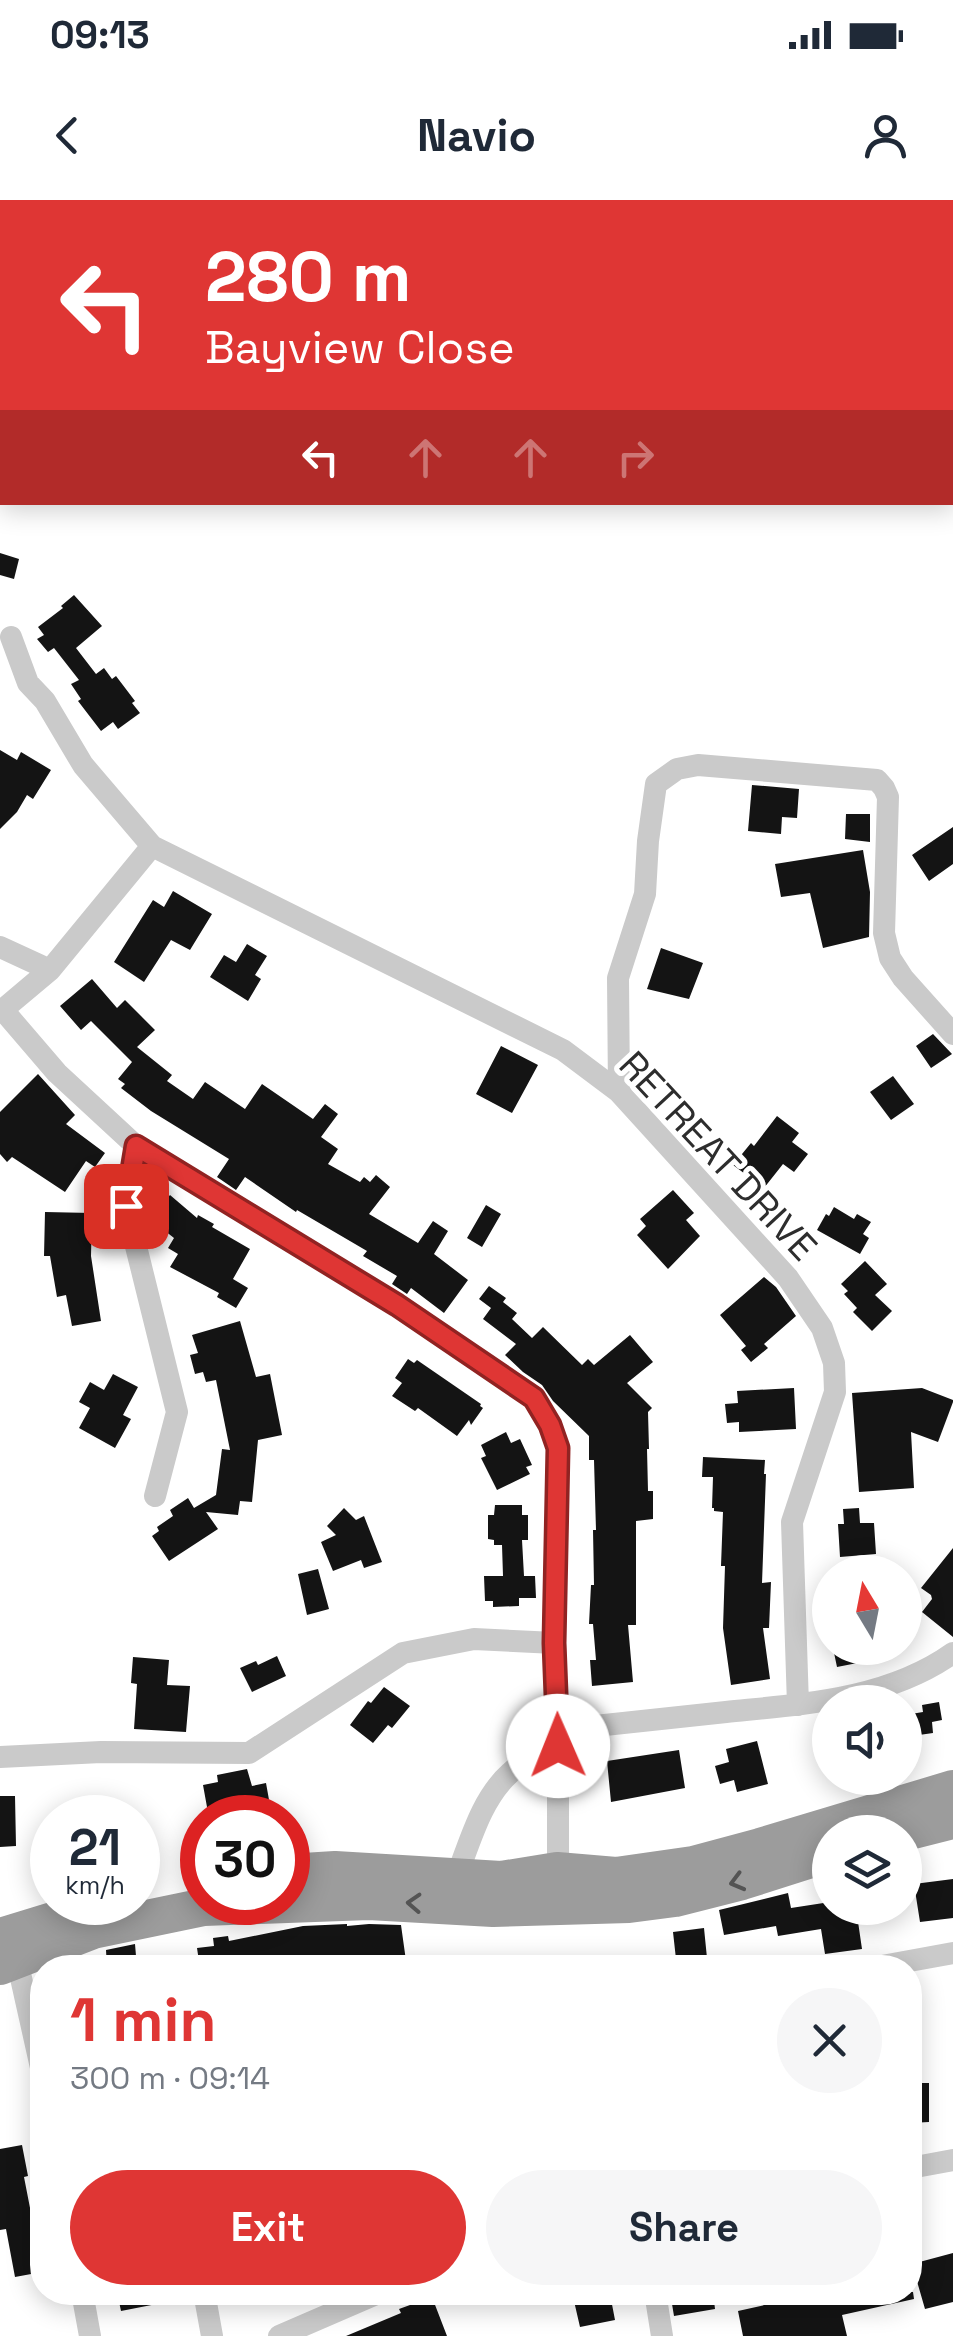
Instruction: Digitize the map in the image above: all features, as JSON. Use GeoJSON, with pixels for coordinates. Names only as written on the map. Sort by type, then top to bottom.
{"type":"FeatureCollection","features":[{"type":"Feature","properties":{"kind":"highway"},"geometry":{"type":"LineString","coordinates":[[6,1954],[93,1930],[204,1907],[352,1901],[493,1908],[558,1888],[694,1865],[953,1789]]}},
{"type":"Feature","properties":{"kind":"highway"},"geometry":{"type":"LineString","coordinates":[[922,1828],[953,1820]]}},
{"type":"Feature","properties":{"kind":"highway"},"geometry":{"type":"LineString","coordinates":[[310,1872],[501,1880],[629,1904],[675,1898],[812,1859]]}},
{"type":"Feature","properties":{"kind":"highway"},"geometry":{"type":"LineString","coordinates":[[6,1954],[61,1925]]}},
{"type":"Feature","properties":{"kind":"street"},"geometry":{"type":"LineString","coordinates":[[12,637],[28,683],[45,702],[83,765],[152,846],[50,970],[2,1011],[57,1073],[136,1146],[397,1305],[534,1398],[550,1425],[558,1448],[554,1643],[558,1888]]}},
{"type":"Feature","properties":{"kind":"street"},"geometry":{"type":"LineString","coordinates":[[618,1092],[618,978],[645,894],[656,784],[677,770],[698,765],[877,780],[888,797],[884,933],[890,958],[953,1034]]}},
{"type":"Feature","properties":{"kind":"street","name":"RETREAT DRIVE"},"geometry":{"type":"LineString","coordinates":[[152,846],[563,1050],[618,1092],[788,1278],[822,1328],[834,1363],[836,1392],[792,1522],[798,1704]]}},
{"type":"Feature","properties":{"kind":"street"},"geometry":{"type":"LineString","coordinates":[[0,947],[50,970]]}},
{"type":"Feature","properties":{"kind":"street"},"geometry":{"type":"LineString","coordinates":[[136,1146],[126,1206],[177,1412],[155,1496]]}},
{"type":"Feature","properties":{"kind":"street"},"geometry":{"type":"LineString","coordinates":[[0,1756],[250,1753],[404,1653],[474,1639],[554,1643]]}},
{"type":"Feature","properties":{"kind":"street"},"geometry":{"type":"LineString","coordinates":[[456,1878],[486,1802],[509,1774],[558,1738],[856,1696],[914,1675],[953,1653]]}},
{"type":"Feature","properties":{"kind":"street"},"geometry":{"type":"LineString","coordinates":[[922,1959],[953,1953]]}},
{"type":"Feature","properties":{"kind":"street"},"geometry":{"type":"LineString","coordinates":[[6,1954],[30,2013]]}},
{"type":"Feature","properties":{"kind":"street"},"geometry":{"type":"LineString","coordinates":[[922,2166],[953,2160]]}},
{"type":"Feature","properties":{"kind":"street"},"geometry":{"type":"LineString","coordinates":[[84,2305],[90,2336]]}},
{"type":"Feature","properties":{"kind":"street"},"geometry":{"type":"LineString","coordinates":[[206,2305],[212,2336]]}},
{"type":"Feature","properties":{"kind":"street"},"geometry":{"type":"LineString","coordinates":[[279,2336],[351,2305]]}},
{"type":"Feature","properties":{"kind":"street"},"geometry":{"type":"LineString","coordinates":[[657,2305],[662,2336]]}},
{"type":"Feature","properties":{"kind":"building"},"geometry":{"type":"Polygon","coordinates":[[[0,553],[19,559],[14,579],[0,575],[0,553]]]}},
{"type":"Feature","properties":{"kind":"building"},"geometry":{"type":"Polygon","coordinates":[[[74,595],[102,626],[76,648],[96,674],[104,668],[112,679],[116,676],[140,713],[118,729],[113,722],[101,731],[78,701],[81,699],[71,684],[79,680],[54,648],[48,652],[37,639],[44,635],[38,627],[74,595]]]}},
{"type":"Feature","properties":{"kind":"building"},"geometry":{"type":"Polygon","coordinates":[[[0,750],[17,760],[21,752],[51,770],[33,799],[27,795],[0,829],[0,750]]]}},
{"type":"Feature","properties":{"kind":"building"},"geometry":{"type":"Polygon","coordinates":[[[752,785],[799,789],[797,818],[782,817],[781,834],[748,831],[752,785]]]}},
{"type":"Feature","properties":{"kind":"building"},"geometry":{"type":"Polygon","coordinates":[[[846,814],[870,814],[870,842],[845,839],[846,814]]]}},
{"type":"Feature","properties":{"kind":"building"},"geometry":{"type":"Polygon","coordinates":[[[953,827],[953,864],[929,881],[912,855],[953,827]]]}},
{"type":"Feature","properties":{"kind":"building"},"geometry":{"type":"Polygon","coordinates":[[[863,850],[870,892],[869,937],[823,948],[810,893],[781,897],[775,864],[863,850]]]}},
{"type":"Feature","properties":{"kind":"building"},"geometry":{"type":"Polygon","coordinates":[[[173,891],[212,914],[190,950],[171,940],[144,982],[114,962],[153,900],[164,907],[173,891]]]}},
{"type":"Feature","properties":{"kind":"building"},"geometry":{"type":"Polygon","coordinates":[[[247,944],[267,956],[255,975],[261,979],[248,1001],[210,977],[224,955],[236,962],[247,944]]]}},
{"type":"Feature","properties":{"kind":"building"},"geometry":{"type":"Polygon","coordinates":[[[661,948],[703,963],[689,999],[647,989],[661,948]]]}},
{"type":"Feature","properties":{"kind":"building"},"geometry":{"type":"Polygon","coordinates":[[[92,979],[117,1008],[125,1000],[155,1030],[137,1047],[172,1075],[167,1081],[193,1099],[205,1082],[245,1109],[262,1084],[313,1119],[325,1104],[338,1114],[321,1137],[338,1149],[328,1164],[360,1182],[364,1177],[370,1182],[376,1175],[390,1187],[369,1214],[418,1243],[433,1221],[448,1231],[434,1254],[468,1280],[444,1313],[411,1288],[407,1294],[392,1284],[397,1276],[363,1256],[367,1251],[296,1212],[245,1177],[236,1190],[217,1177],[229,1159],[121,1088],[125,1084],[118,1079],[132,1062],[91,1021],[81,1030],[60,1006],[92,979]]]}},
{"type":"Feature","properties":{"kind":"building"},"geometry":{"type":"Polygon","coordinates":[[[933,1034],[952,1054],[931,1068],[916,1046],[933,1034]]]}},
{"type":"Feature","properties":{"kind":"building"},"geometry":{"type":"Polygon","coordinates":[[[501,1046],[538,1065],[512,1113],[476,1094],[501,1046]]]}},
{"type":"Feature","properties":{"kind":"building"},"geometry":{"type":"Polygon","coordinates":[[[38,1074],[75,1115],[66,1124],[105,1153],[95,1167],[86,1161],[65,1192],[12,1157],[7,1162],[0,1154],[0,1112],[38,1074]]]}},
{"type":"Feature","properties":{"kind":"building"},"geometry":{"type":"Polygon","coordinates":[[[893,1076],[914,1104],[891,1120],[870,1092],[893,1076]]]}},
{"type":"Feature","properties":{"kind":"building"},"geometry":{"type":"Polygon","coordinates":[[[777,1116],[799,1133],[792,1142],[808,1154],[794,1172],[783,1164],[764,1188],[733,1165],[777,1116]]]}},
{"type":"Feature","properties":{"kind":"building"},"geometry":{"type":"Polygon","coordinates":[[[673,1190],[694,1213],[686,1220],[700,1236],[668,1269],[637,1235],[646,1226],[640,1219],[673,1190]]]}},
{"type":"Feature","properties":{"kind":"building"},"geometry":{"type":"Polygon","coordinates":[[[170,1195],[197,1218],[198,1215],[214,1224],[212,1227],[250,1249],[233,1279],[248,1288],[236,1308],[217,1297],[219,1293],[170,1267],[178,1254],[168,1248],[174,1238],[150,1219],[170,1195]]]}},
{"type":"Feature","properties":{"kind":"building"},"geometry":{"type":"Polygon","coordinates":[[[486,1205],[501,1214],[482,1247],[467,1238],[486,1205]]]}},
{"type":"Feature","properties":{"kind":"building"},"geometry":{"type":"Polygon","coordinates":[[[834,1207],[854,1219],[857,1214],[871,1222],[863,1234],[869,1238],[860,1254],[817,1230],[834,1207]]]}},
{"type":"Feature","properties":{"kind":"building"},"geometry":{"type":"Polygon","coordinates":[[[45,1212],[92,1213],[91,1256],[101,1321],[72,1326],[66,1295],[57,1297],[50,1256],[44,1256],[45,1212]]]}},
{"type":"Feature","properties":{"kind":"building"},"geometry":{"type":"Polygon","coordinates":[[[865,1261],[887,1284],[875,1295],[892,1311],[872,1331],[853,1312],[857,1308],[844,1294],[848,1291],[841,1284],[865,1261]]]}},
{"type":"Feature","properties":{"kind":"building"},"geometry":{"type":"Polygon","coordinates":[[[764,1277],[796,1316],[764,1344],[768,1348],[751,1362],[741,1350],[746,1346],[720,1315],[764,1277]]]}},
{"type":"Feature","properties":{"kind":"building"},"geometry":{"type":"Polygon","coordinates":[[[489,1286],[506,1298],[503,1302],[517,1313],[512,1319],[532,1338],[543,1327],[582,1365],[588,1359],[594,1365],[630,1335],[653,1362],[627,1383],[652,1408],[648,1412],[647,1449],[653,1519],[636,1521],[636,1625],[628,1625],[633,1682],[592,1686],[590,1660],[596,1660],[593,1624],[589,1624],[596,1530],[594,1460],[589,1460],[589,1436],[542,1385],[505,1355],[516,1344],[483,1319],[491,1308],[479,1299],[489,1286]]]}},
{"type":"Feature","properties":{"kind":"building"},"geometry":{"type":"Polygon","coordinates":[[[240,1321],[256,1377],[270,1374],[282,1435],[258,1440],[252,1502],[240,1501],[238,1515],[206,1512],[218,1529],[169,1561],[152,1536],[159,1531],[157,1527],[173,1516],[170,1510],[188,1498],[194,1508],[216,1495],[222,1449],[230,1450],[216,1380],[206,1382],[203,1372],[195,1374],[190,1355],[198,1353],[192,1335],[240,1321]]]}},
{"type":"Feature","properties":{"kind":"building"},"geometry":{"type":"Polygon","coordinates":[[[408,1359],[414,1363],[417,1360],[481,1404],[483,1408],[471,1425],[469,1420],[457,1436],[418,1408],[415,1411],[392,1396],[402,1383],[395,1378],[408,1359]]]}},
{"type":"Feature","properties":{"kind":"building"},"geometry":{"type":"Polygon","coordinates":[[[113,1374],[138,1387],[123,1415],[131,1419],[115,1448],[79,1428],[90,1408],[79,1402],[90,1382],[104,1390],[113,1374]]]}},
{"type":"Feature","properties":{"kind":"building"},"geometry":{"type":"Polygon","coordinates":[[[794,1388],[796,1429],[739,1432],[739,1422],[727,1423],[725,1404],[738,1403],[737,1391],[794,1388]]]}},
{"type":"Feature","properties":{"kind":"building"},"geometry":{"type":"Polygon","coordinates":[[[922,1388],[953,1402],[938,1442],[911,1432],[914,1488],[859,1492],[852,1393],[922,1388]]]}},
{"type":"Feature","properties":{"kind":"building"},"geometry":{"type":"Polygon","coordinates":[[[506,1432],[511,1443],[520,1439],[532,1465],[526,1467],[530,1474],[497,1490],[481,1458],[486,1456],[481,1445],[506,1432]]]}},
{"type":"Feature","properties":{"kind":"building"},"geometry":{"type":"Polygon","coordinates":[[[703,1457],[765,1460],[762,1583],[771,1582],[769,1628],[763,1628],[770,1679],[731,1685],[723,1628],[723,1512],[712,1508],[713,1477],[702,1477],[703,1457]]]}},
{"type":"Feature","properties":{"kind":"building"},"geometry":{"type":"Polygon","coordinates":[[[495,1505],[522,1505],[522,1515],[528,1515],[528,1540],[522,1540],[524,1576],[535,1576],[536,1598],[519,1598],[519,1606],[493,1607],[493,1601],[485,1601],[484,1576],[503,1576],[502,1545],[494,1545],[494,1540],[488,1539],[488,1515],[494,1515],[495,1505]]]}},
{"type":"Feature","properties":{"kind":"building"},"geometry":{"type":"Polygon","coordinates":[[[344,1508],[356,1520],[364,1516],[382,1562],[364,1568],[361,1560],[333,1571],[321,1542],[336,1535],[327,1526],[344,1508]]]}},
{"type":"Feature","properties":{"kind":"building"},"geometry":{"type":"Polygon","coordinates":[[[859,1508],[860,1523],[874,1523],[876,1554],[840,1555],[838,1524],[844,1524],[843,1509],[859,1508]]]}},
{"type":"Feature","properties":{"kind":"building"},"geometry":{"type":"Polygon","coordinates":[[[953,1548],[953,1637],[922,1612],[932,1599],[922,1587],[953,1548]]]}},
{"type":"Feature","properties":{"kind":"building"},"geometry":{"type":"Polygon","coordinates":[[[318,1569],[329,1609],[307,1615],[298,1574],[318,1569]]]}},
{"type":"Feature","properties":{"kind":"building"},"geometry":{"type":"Polygon","coordinates":[[[277,1656],[286,1676],[252,1692],[240,1668],[277,1656]]]}},
{"type":"Feature","properties":{"kind":"building"},"geometry":{"type":"Polygon","coordinates":[[[133,1657],[169,1660],[167,1685],[190,1686],[186,1732],[134,1729],[137,1684],[131,1683],[133,1657]]]}},
{"type":"Feature","properties":{"kind":"building"},"geometry":{"type":"Polygon","coordinates":[[[384,1687],[410,1706],[373,1743],[350,1725],[384,1687]]]}},
{"type":"Feature","properties":{"kind":"building"},"geometry":{"type":"Polygon","coordinates":[[[939,1702],[942,1720],[932,1722],[933,1733],[922,1735],[922,1705],[939,1702]]]}},
{"type":"Feature","properties":{"kind":"building"},"geometry":{"type":"Polygon","coordinates":[[[757,1741],[768,1784],[737,1792],[734,1780],[720,1784],[715,1766],[729,1762],[726,1749],[757,1741]]]}},
{"type":"Feature","properties":{"kind":"building"},"geometry":{"type":"Polygon","coordinates":[[[679,1750],[685,1788],[611,1802],[607,1761],[679,1750]]]}},
{"type":"Feature","properties":{"kind":"building"},"geometry":{"type":"Polygon","coordinates":[[[247,1769],[252,1786],[266,1783],[268,1795],[205,1795],[203,1785],[218,1782],[217,1775],[247,1769]]]}},
{"type":"Feature","properties":{"kind":"building"},"geometry":{"type":"Polygon","coordinates":[[[0,1796],[15,1796],[16,1846],[0,1847],[0,1796]]]}},
{"type":"Feature","properties":{"kind":"building"},"geometry":{"type":"Polygon","coordinates":[[[953,1879],[953,1918],[922,1922],[922,1883],[953,1879]]]}},
{"type":"Feature","properties":{"kind":"building"},"geometry":{"type":"Polygon","coordinates":[[[788,1893],[791,1908],[812,1905],[812,1925],[858,1925],[862,1949],[825,1954],[821,1929],[778,1936],[776,1926],[724,1935],[719,1910],[788,1893]]]}},
{"type":"Feature","properties":{"kind":"building"},"geometry":{"type":"Polygon","coordinates":[[[401,1925],[405,1955],[198,1955],[197,1948],[214,1946],[213,1938],[228,1936],[229,1941],[303,1926],[401,1925]]]}},
{"type":"Feature","properties":{"kind":"building"},"geometry":{"type":"Polygon","coordinates":[[[704,1928],[707,1955],[676,1955],[673,1932],[704,1928]]]}},
{"type":"Feature","properties":{"kind":"building"},"geometry":{"type":"Polygon","coordinates":[[[135,1944],[136,1955],[106,1955],[106,1950],[135,1944]]]}},
{"type":"Feature","properties":{"kind":"building"},"geometry":{"type":"Polygon","coordinates":[[[922,2083],[929,2083],[929,2122],[922,2122],[922,2083]]]}},
{"type":"Feature","properties":{"kind":"building"},"geometry":{"type":"Polygon","coordinates":[[[22,2145],[28,2176],[24,2177],[30,2208],[30,2274],[15,2277],[6,2229],[0,2230],[0,2149],[22,2145]]]}},
{"type":"Feature","properties":{"kind":"building"},"geometry":{"type":"Polygon","coordinates":[[[953,2253],[953,2302],[925,2309],[922,2261],[953,2253]]]}},
{"type":"Feature","properties":{"kind":"building"},"geometry":{"type":"Polygon","coordinates":[[[120,2305],[152,2305],[121,2311],[120,2305]]]}},
{"type":"Feature","properties":{"kind":"building"},"geometry":{"type":"Polygon","coordinates":[[[435,2305],[447,2336],[346,2336],[401,2313],[399,2309],[435,2305]]]}},
{"type":"Feature","properties":{"kind":"building"},"geometry":{"type":"Polygon","coordinates":[[[575,2305],[612,2305],[615,2320],[580,2327],[575,2305]]]}},
{"type":"Feature","properties":{"kind":"building"},"geometry":{"type":"Polygon","coordinates":[[[672,2305],[715,2305],[715,2309],[674,2316],[672,2305]]]}},
{"type":"Feature","properties":{"kind":"building"},"geometry":{"type":"Polygon","coordinates":[[[765,2305],[887,2305],[842,2315],[847,2336],[743,2336],[738,2311],[765,2305]]]}},
{"type":"Feature","properties":{"kind":"route"},"geometry":{"type":"LineString","coordinates":[[126,1206],[136,1146],[397,1305],[534,1398],[558,1448],[554,1643],[558,1746]]}}]}
